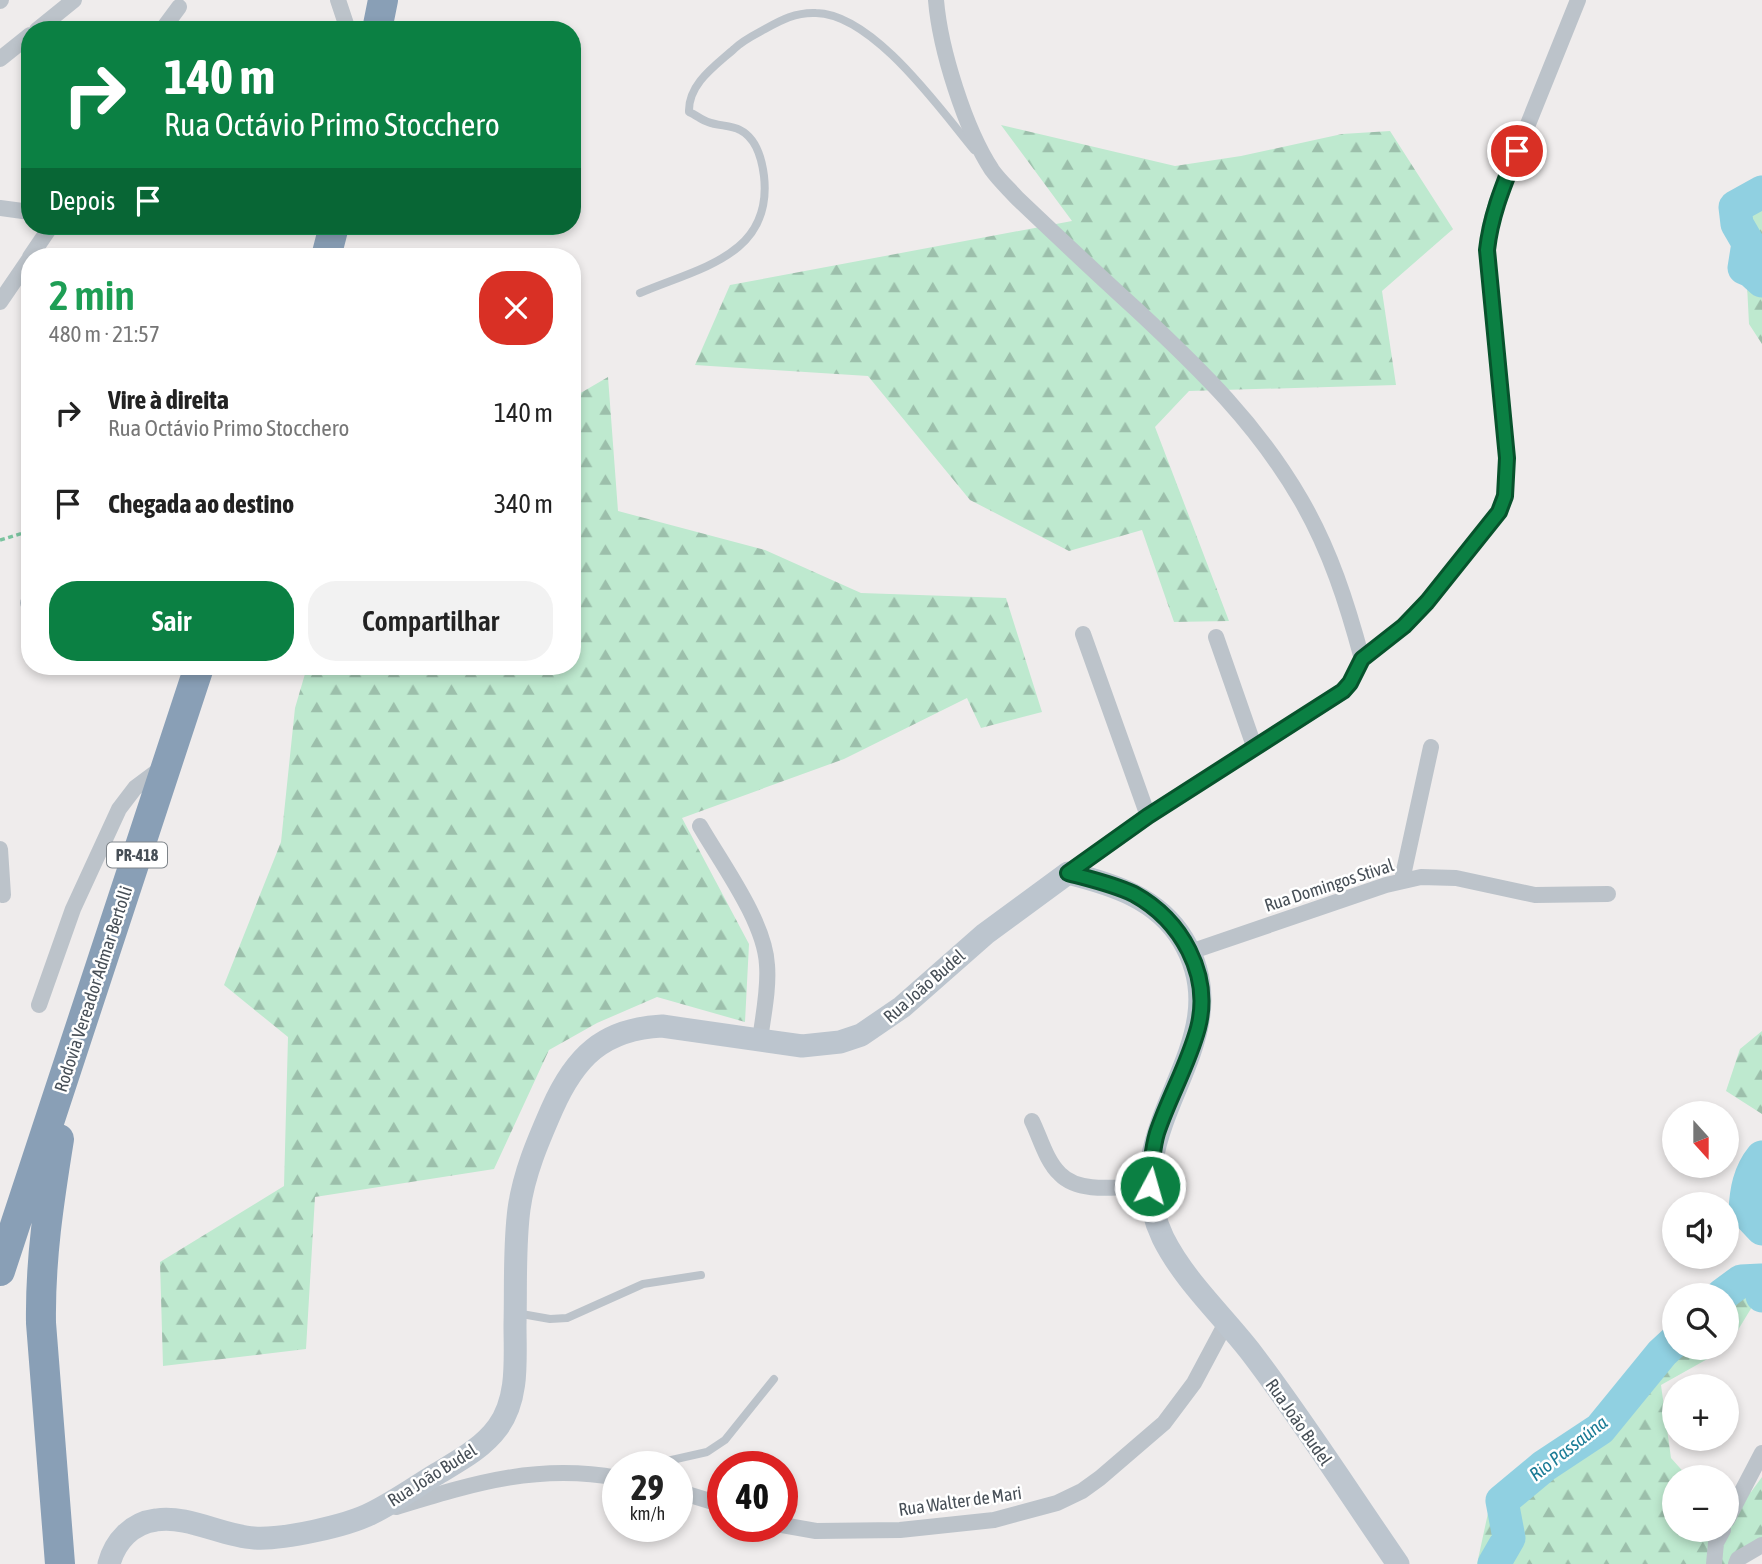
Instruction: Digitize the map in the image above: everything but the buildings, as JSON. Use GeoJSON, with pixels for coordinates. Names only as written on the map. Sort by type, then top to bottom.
{"type":"FeatureCollection","features":[{"type":"Feature","properties":{"kind":"highway"},"geometry":{"type":"LineString","coordinates":[[379,21],[383,0]]}},
{"type":"Feature","properties":{"kind":"highway","name":"Rodovia Vereador Admar Bertolli"},"geometry":{"type":"LineString","coordinates":[[0,1271],[196,675]]}},
{"type":"Feature","properties":{"kind":"highway"},"geometry":{"type":"LineString","coordinates":[[60,1564],[41,1323],[41,1290],[45,1232],[75,1044]]}},
{"type":"Feature","properties":{"kind":"highway"},"geometry":{"type":"LineString","coordinates":[[0,1248],[23,1202]]}},
{"type":"Feature","properties":{"kind":"street"},"geometry":{"type":"LineString","coordinates":[[48,21],[74,0]]}},
{"type":"Feature","properties":{"kind":"street"},"geometry":{"type":"LineString","coordinates":[[338,0],[345,21]]}},
{"type":"Feature","properties":{"kind":"street"},"geometry":{"type":"LineString","coordinates":[[936,0],[941,35],[960,97],[972,132],[992,171],[1017,198],[1207,376],[1238,410],[1276,460],[1301,500],[1336,572],[1362,659]]}},
{"type":"Feature","properties":{"kind":"street"},"geometry":{"type":"LineString","coordinates":[[1068,873],[1148,816],[1343,691],[1362,659],[1404,626],[1427,602],[1499,512],[1505,496],[1507,458],[1487,250],[1490,226],[1497,201],[1578,0]]}},
{"type":"Feature","properties":{"kind":"street"},"geometry":{"type":"LineString","coordinates":[[169,21],[180,7]]}},
{"type":"Feature","properties":{"kind":"street"},"geometry":{"type":"LineString","coordinates":[[0,59],[21,42]]}},
{"type":"Feature","properties":{"kind":"street"},"geometry":{"type":"LineString","coordinates":[[0,208],[21,211]]}},
{"type":"Feature","properties":{"kind":"street"},"geometry":{"type":"LineString","coordinates":[[0,302],[21,271]]}},
{"type":"Feature","properties":{"kind":"street"},"geometry":{"type":"LineString","coordinates":[[1083,634],[1148,816]]}},
{"type":"Feature","properties":{"kind":"street"},"geometry":{"type":"LineString","coordinates":[[1216,637],[1254,746]]}},
{"type":"Feature","properties":{"kind":"street"},"geometry":{"type":"LineString","coordinates":[[1402,880],[1431,747]]}},
{"type":"Feature","properties":{"kind":"street"},"geometry":{"type":"LineString","coordinates":[[39,1005],[73,909],[119,809],[135,788],[168,763]]}},
{"type":"Feature","properties":{"kind":"street"},"geometry":{"type":"LineString","coordinates":[[700,826],[752,916],[765,950],[768,967],[760,1040]]}},
{"type":"Feature","properties":{"kind":"street"},"geometry":{"type":"LineString","coordinates":[[0,849],[4,895]]}},
{"type":"Feature","properties":{"kind":"street","name":"Rua João Budel"},"geometry":{"type":"LineString","coordinates":[[109,1564],[112,1553],[122,1538],[134,1527],[147,1522],[174,1520],[234,1536],[273,1538],[313,1531],[370,1515],[468,1455],[496,1429],[505,1416],[510,1401],[514,1372],[517,1235],[522,1190],[563,1085],[575,1065],[594,1048],[619,1034],[644,1027],[662,1026],[802,1046],[840,1042],[861,1035],[902,1007],[985,934],[1068,873],[1116,886],[1136,895],[1161,914],[1180,934],[1191,952],[1198,973],[1201,998],[1198,1026],[1157,1135],[1152,1159],[1150,1186],[1154,1212],[1162,1236],[1174,1257],[1270,1379],[1398,1564]]}},
{"type":"Feature","properties":{"kind":"street","name":"Rua Domingos Stival"},"geometry":{"type":"LineString","coordinates":[[1191,952],[1402,880],[1440,876],[1535,895],[1608,894]]}},
{"type":"Feature","properties":{"kind":"street"},"geometry":{"type":"LineString","coordinates":[[1032,1121],[1053,1165],[1070,1181],[1082,1186],[1150,1186]]}},
{"type":"Feature","properties":{"kind":"street","name":"Rua Walter de Mari"},"geometry":{"type":"LineString","coordinates":[[798,1528],[816,1531],[900,1530],[994,1520],[1057,1503],[1101,1478],[1164,1423],[1194,1383],[1226,1323]]}},
{"type":"Feature","properties":{"kind":"street"},"geometry":{"type":"LineString","coordinates":[[1739,1497],[1762,1453]]}},
{"type":"Feature","properties":{"kind":"street"},"geometry":{"type":"LineString","coordinates":[[370,1515],[500,1478],[550,1472],[602,1475]]}},
{"type":"Feature","properties":{"kind":"street"},"geometry":{"type":"LineString","coordinates":[[1714,1564],[1717,1542]]}},
{"type":"Feature","properties":{"kind":"street"},"geometry":{"type":"LineString","coordinates":[[1736,1564],[1738,1559],[1762,1545]]}},
{"type":"Feature","properties":{"kind":"lane"},"geometry":{"type":"LineString","coordinates":[[640,293],[732,254],[752,234],[766,197],[762,165],[754,142],[740,130],[709,122],[690,112],[689,100],[700,80],[741,42],[788,16],[817,12],[846,20],[873,37],[915,79],[992,171]]}},
{"type":"Feature","properties":{"kind":"lane"},"geometry":{"type":"LineString","coordinates":[[515,1313],[550,1319],[567,1318],[643,1284],[701,1275]]}},
{"type":"Feature","properties":{"kind":"lane"},"geometry":{"type":"LineString","coordinates":[[693,1455],[707,1452],[725,1440],[774,1379]]}},
{"type":"Feature","properties":{"kind":"path"},"geometry":{"type":"LineString","coordinates":[[0,540],[21,534]]}},
{"type":"Feature","properties":{"kind":"green space"},"geometry":{"type":"Polygon","coordinates":[[[1001,125],[1175,166],[1241,156],[1342,134],[1390,131],[1453,229],[1382,291],[1396,385],[1189,391],[1155,427],[1229,621],[1174,622],[1142,530],[1069,551],[970,500],[868,376],[695,365],[730,285],[1072,221],[1001,125]]]}},
{"type":"Feature","properties":{"kind":"green space"},"geometry":{"type":"Polygon","coordinates":[[[1762,181],[1762,344],[1749,324],[1743,206],[1762,181]]]}},
{"type":"Feature","properties":{"kind":"green space"},"geometry":{"type":"Polygon","coordinates":[[[608,377],[618,511],[765,550],[861,593],[1006,598],[1042,712],[981,728],[967,698],[844,759],[682,818],[749,944],[745,1022],[657,997],[597,1023],[549,1050],[494,1169],[315,1197],[306,1349],[163,1366],[160,1262],[284,1186],[288,1037],[224,985],[281,842],[295,708],[305,675],[581,675],[581,393],[608,377]]]}},
{"type":"Feature","properties":{"kind":"green space"},"geometry":{"type":"Polygon","coordinates":[[[1762,1031],[1762,1114],[1726,1091],[1740,1049],[1762,1031]]]}},
{"type":"Feature","properties":{"kind":"green space"},"geometry":{"type":"Polygon","coordinates":[[[1762,1155],[1762,1213],[1742,1201],[1762,1155]]]}},
{"type":"Feature","properties":{"kind":"green space"},"geometry":{"type":"Polygon","coordinates":[[[1739,1292],[1755,1302],[1739,1328],[1739,1292]]]}},
{"type":"Feature","properties":{"kind":"green space"},"geometry":{"type":"Polygon","coordinates":[[[1662,1353],[1662,1360],[1706,1360],[1681,1374],[1662,1374],[1662,1451],[1670,1451],[1671,1458],[1677,1465],[1662,1465],[1662,1542],[1739,1542],[1739,1497],[1751,1492],[1762,1477],[1762,1543],[1744,1564],[1477,1564],[1488,1513],[1614,1415],[1662,1353]]]}},
{"type":"Feature","properties":{"kind":"waterway","name":"Rio Passaúna"},"geometry":{"type":"LineString","coordinates":[[1762,192],[1735,207],[1737,224],[1748,243],[1744,268],[1762,281]]}},
{"type":"Feature","properties":{"kind":"waterway","name":"Rio Passaúna"},"geometry":{"type":"LineString","coordinates":[[1762,1157],[1749,1182],[1745,1211],[1762,1229]]}},
{"type":"Feature","properties":{"kind":"waterway","name":"Rio Passaúna"},"geometry":{"type":"LineString","coordinates":[[1738,1283],[1761,1280],[1762,1296]]}},
{"type":"Feature","properties":{"kind":"waterway","name":"Rio Passaúna"},"geometry":{"type":"LineString","coordinates":[[1494,1564],[1509,1538],[1502,1501],[1544,1466],[1600,1429],[1662,1353]]}},
{"type":"Feature","properties":{"kind":"route"},"geometry":{"type":"LineString","coordinates":[[1150,1186],[1157,1135],[1198,1026],[1201,998],[1198,973],[1191,952],[1180,934],[1161,914],[1136,895],[1116,886],[1068,873],[1148,816],[1343,691],[1362,659],[1404,626],[1427,602],[1499,512],[1508,479],[1487,250],[1497,201],[1517,151]]}}]}
